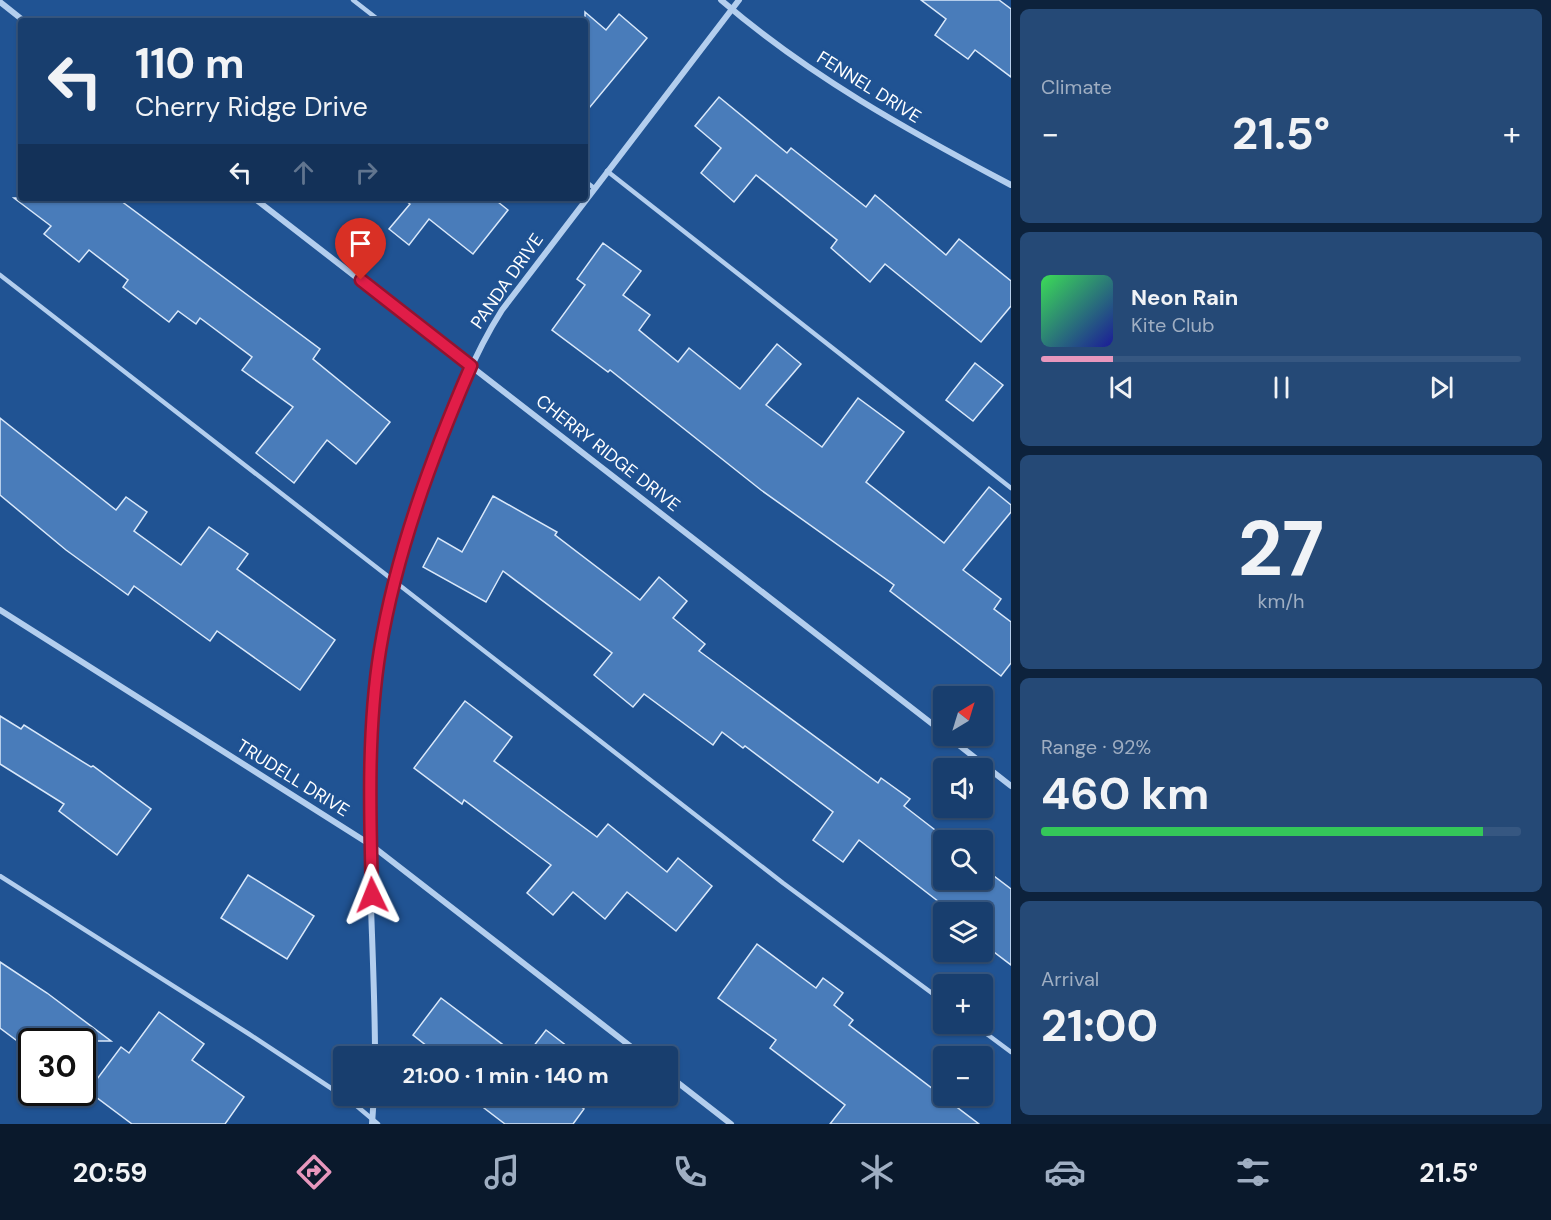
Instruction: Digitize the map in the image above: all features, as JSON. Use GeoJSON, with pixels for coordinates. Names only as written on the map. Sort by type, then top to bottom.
{"type":"FeatureCollection","features":[{"type":"Feature","properties":{"kind":"street","name":"FENNEL DRIVE"},"geometry":{"type":"LineString","coordinates":[[721,0],[806,66],[887,119],[1011,185]]}},
{"type":"Feature","properties":{"kind":"street","name":"PANDA DRIVE"},"geometry":{"type":"LineString","coordinates":[[588,196],[739,0]]}},
{"type":"Feature","properties":{"kind":"street"},"geometry":{"type":"LineString","coordinates":[[0,2],[20,18]]}},
{"type":"Feature","properties":{"kind":"street","name":"CHERRY RIDGE DRIVE"},"geometry":{"type":"LineString","coordinates":[[258,201],[933,725]]}},
{"type":"Feature","properties":{"kind":"street","name":"PANDA DRIVE"},"geometry":{"type":"LineString","coordinates":[[375,1046],[371,845],[374,701],[380,650],[394,581],[422,495],[471,366],[486,336],[519,285],[584,201]]}},
{"type":"Feature","properties":{"kind":"street","name":"TRUDELL DRIVE"},"geometry":{"type":"LineString","coordinates":[[0,610],[371,845],[630,1046]]}},
{"type":"Feature","properties":{"kind":"street","name":"CHERRY RIDGE DRIVE"},"geometry":{"type":"LineString","coordinates":[[960,746],[1011,786]]}},
{"type":"Feature","properties":{"kind":"street"},"geometry":{"type":"LineString","coordinates":[[678,1083],[731,1124]]}},
{"type":"Feature","properties":{"kind":"street"},"geometry":{"type":"LineString","coordinates":[[374,1106],[374,1122]]}},
{"type":"Feature","properties":{"kind":"lane"},"geometry":{"type":"LineString","coordinates":[[353,0],[376,18]]}},
{"type":"Feature","properties":{"kind":"lane"},"geometry":{"type":"LineString","coordinates":[[607,171],[1011,488]]}},
{"type":"Feature","properties":{"kind":"lane"},"geometry":{"type":"LineString","coordinates":[[588,183],[594,188]]}},
{"type":"Feature","properties":{"kind":"lane"},"geometry":{"type":"LineString","coordinates":[[0,275],[773,876],[933,994]]}},
{"type":"Feature","properties":{"kind":"lane"},"geometry":{"type":"LineString","coordinates":[[0,876],[249,1034],[352,1102],[374,1122]]}},
{"type":"Feature","properties":{"kind":"lane"},"geometry":{"type":"LineString","coordinates":[[987,1034],[1011,1052]]}},
{"type":"Feature","properties":{"kind":"building"},"geometry":{"type":"Polygon","coordinates":[[[921,0],[999,0],[1011,9],[1011,77],[975,50],[968,59],[935,35],[946,19],[921,0]]]}},
{"type":"Feature","properties":{"kind":"building"},"geometry":{"type":"Polygon","coordinates":[[[585,12],[606,30],[619,14],[647,38],[588,109],[588,18],[585,18],[585,12]]]}},
{"type":"Feature","properties":{"kind":"building"},"geometry":{"type":"Polygon","coordinates":[[[719,97],[787,153],[791,148],[866,207],[875,195],[946,255],[959,239],[1011,281],[1011,306],[981,342],[885,264],[870,282],[831,248],[837,240],[756,175],[734,202],[701,173],[721,148],[695,126],[719,97]]]}},
{"type":"Feature","properties":{"kind":"building"},"geometry":{"type":"Polygon","coordinates":[[[14,198],[18,198],[18,201],[121,201],[320,349],[313,359],[390,422],[356,464],[327,440],[294,483],[256,453],[293,407],[242,370],[252,357],[200,318],[196,324],[178,311],[169,322],[123,287],[128,280],[89,250],[79,262],[44,234],[51,226],[14,198]]]}},
{"type":"Feature","properties":{"kind":"building"},"geometry":{"type":"Polygon","coordinates":[[[406,201],[497,201],[508,210],[473,254],[429,219],[409,245],[389,229],[410,204],[406,201]]]}},
{"type":"Feature","properties":{"kind":"building"},"geometry":{"type":"Polygon","coordinates":[[[603,243],[641,271],[623,295],[650,315],[639,330],[678,362],[689,348],[740,389],[777,344],[801,364],[766,405],[822,447],[858,398],[904,432],[866,482],[944,543],[989,487],[1011,505],[1011,512],[963,570],[1001,599],[994,609],[1011,622],[1011,663],[1001,676],[890,591],[894,585],[761,490],[610,370],[608,372],[552,330],[585,285],[577,279],[603,243]]]}},
{"type":"Feature","properties":{"kind":"building"},"geometry":{"type":"Polygon","coordinates":[[[975,363],[1003,385],[973,421],[946,400],[975,363]]]}},
{"type":"Feature","properties":{"kind":"building"},"geometry":{"type":"Polygon","coordinates":[[[0,418],[116,510],[126,497],[147,512],[134,531],[181,565],[209,527],[248,554],[237,569],[335,640],[300,690],[217,631],[210,641],[134,586],[128,595],[66,550],[0,495],[0,418]]]}},
{"type":"Feature","properties":{"kind":"building"},"geometry":{"type":"Polygon","coordinates":[[[493,496],[557,532],[555,535],[640,600],[659,577],[687,601],[673,618],[705,644],[699,651],[878,783],[881,778],[910,799],[904,806],[935,830],[933,830],[933,890],[993,890],[993,875],[1011,889],[1011,965],[993,951],[993,902],[939,902],[859,840],[843,862],[813,840],[833,812],[745,746],[743,748],[722,732],[713,745],[644,694],[633,707],[594,675],[612,653],[503,571],[486,602],[423,567],[438,538],[462,552],[493,496]]]}},
{"type":"Feature","properties":{"kind":"building"},"geometry":{"type":"Polygon","coordinates":[[[465,701],[512,737],[494,761],[597,837],[608,824],[667,872],[678,858],[712,886],[676,931],[627,892],[605,919],[573,892],[553,915],[527,893],[551,865],[464,800],[462,804],[414,768],[465,701]]]}},
{"type":"Feature","properties":{"kind":"building"},"geometry":{"type":"Polygon","coordinates":[[[0,716],[21,729],[24,725],[91,767],[93,766],[151,809],[117,855],[59,811],[64,804],[0,764],[0,716]]]}},
{"type":"Feature","properties":{"kind":"building"},"geometry":{"type":"Polygon","coordinates":[[[248,875],[314,916],[287,959],[221,918],[248,875]]]}},
{"type":"Feature","properties":{"kind":"building"},"geometry":{"type":"Polygon","coordinates":[[[757,944],[816,988],[823,978],[843,993],[834,1005],[853,1020],[849,1025],[933,1089],[933,1106],[955,1106],[979,1124],[830,1124],[845,1105],[770,1048],[776,1040],[718,998],[757,944]]]}},
{"type":"Feature","properties":{"kind":"building"},"geometry":{"type":"Polygon","coordinates":[[[0,962],[94,1028],[18,1028],[18,1042],[0,1028],[0,962]]]}},
{"type":"Feature","properties":{"kind":"building"},"geometry":{"type":"Polygon","coordinates":[[[441,998],[505,1046],[427,1046],[413,1035],[441,998]]]}},
{"type":"Feature","properties":{"kind":"building"},"geometry":{"type":"Polygon","coordinates":[[[159,1012],[204,1044],[192,1060],[244,1097],[225,1124],[132,1124],[96,1097],[96,1080],[121,1047],[129,1053],[159,1012]]]}},
{"type":"Feature","properties":{"kind":"building"},"geometry":{"type":"Polygon","coordinates":[[[96,1030],[111,1041],[96,1041],[96,1030]]]}},
{"type":"Feature","properties":{"kind":"building"},"geometry":{"type":"Polygon","coordinates":[[[546,1030],[567,1046],[534,1046],[546,1030]]]}},
{"type":"Feature","properties":{"kind":"building"},"geometry":{"type":"Polygon","coordinates":[[[481,1106],[580,1106],[584,1109],[573,1124],[505,1124],[481,1106]]]}},
{"type":"Feature","properties":{"kind":"route"},"geometry":{"type":"LineString","coordinates":[[361,280],[471,366],[418,506],[394,581],[380,650],[374,701],[371,795],[372,895]]}}]}
